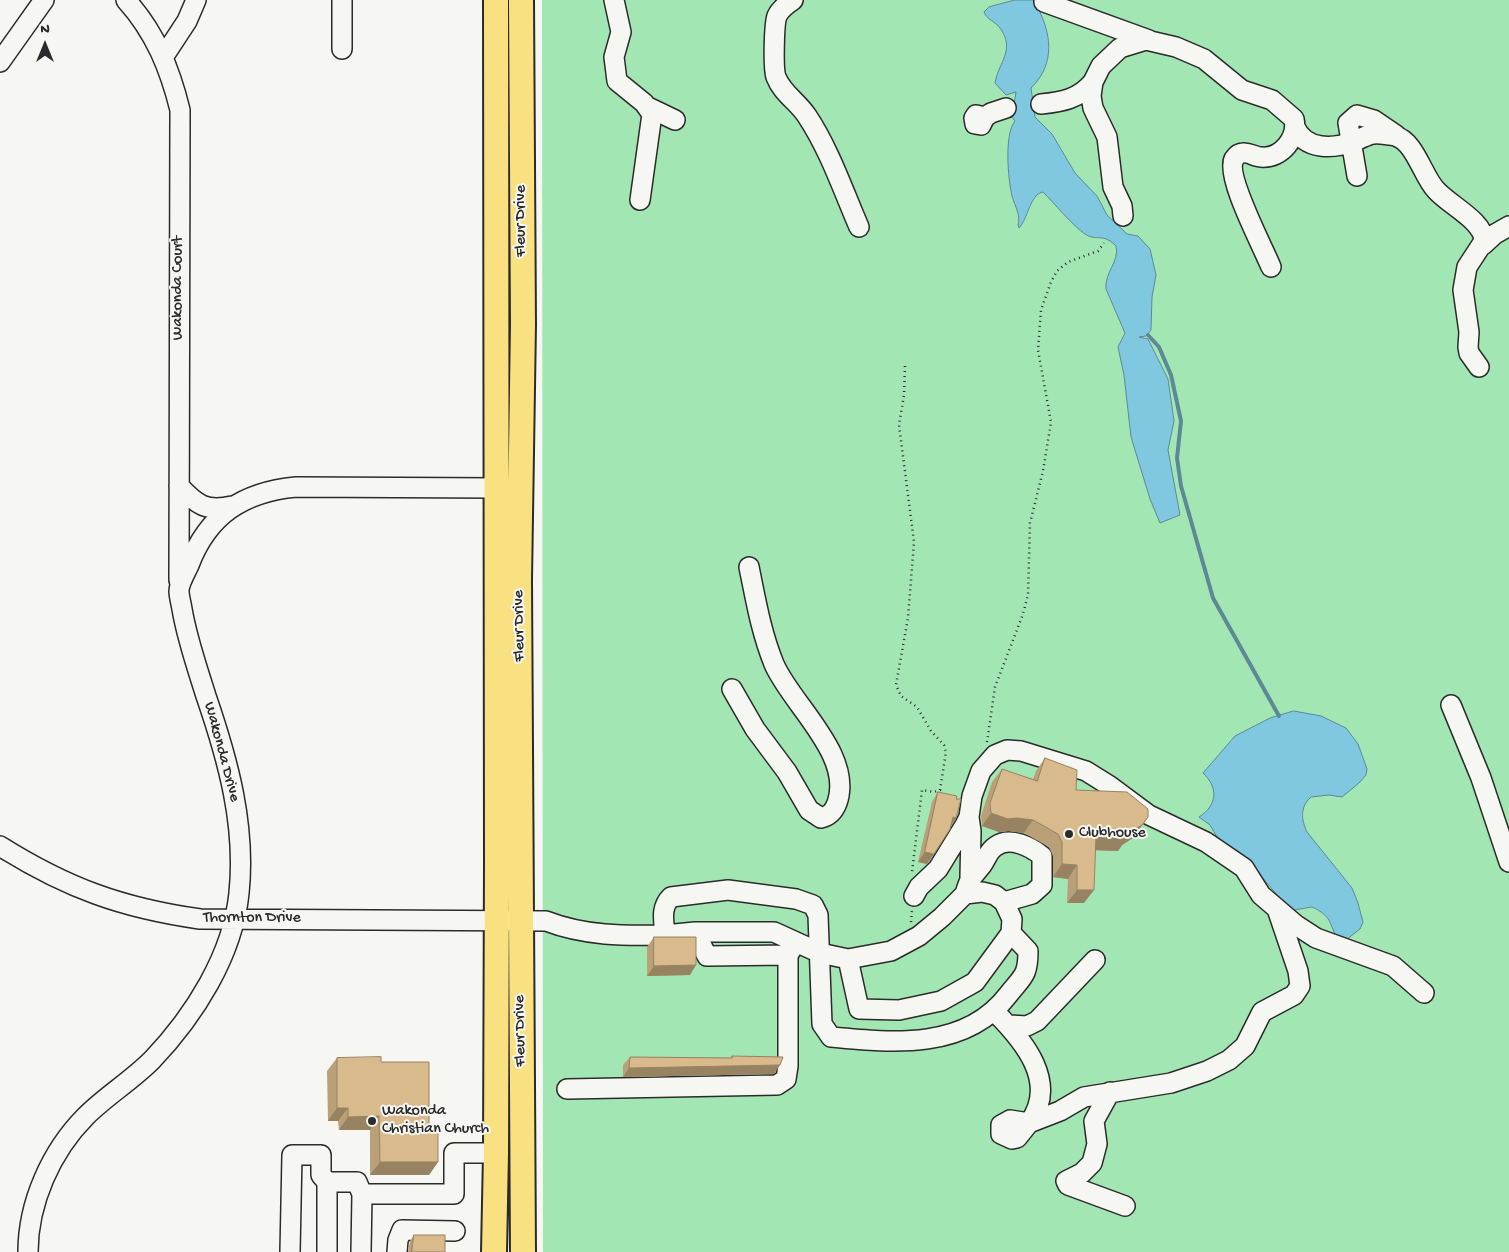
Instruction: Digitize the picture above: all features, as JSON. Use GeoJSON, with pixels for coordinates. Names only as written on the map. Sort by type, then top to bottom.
{"type":"FeatureCollection","features":[{"type":"Feature","properties":{"kind":"main road","name":"Fleur Drive"},"geometry":{"type":"LineString","coordinates":[[496,0],[498,488],[509,920],[523,1252]]}},
{"type":"Feature","properties":{"kind":"main road","name":"Fleur Drive"},"geometry":{"type":"LineString","coordinates":[[494,1252],[496,1153],[509,920],[520,514],[523,324],[521,0]]}},
{"type":"Feature","properties":{"kind":"street"},"geometry":{"type":"LineString","coordinates":[[0,62],[44,0]]}},
{"type":"Feature","properties":{"kind":"street","name":"Wakonda Court"},"geometry":{"type":"LineString","coordinates":[[126,0],[142,19],[164,56],[180,110],[179,590]]}},
{"type":"Feature","properties":{"kind":"street"},"geometry":{"type":"LineString","coordinates":[[164,56],[187,21],[196,0]]}},
{"type":"Feature","properties":{"kind":"street"},"geometry":{"type":"LineString","coordinates":[[342,0],[342,49]]}},
{"type":"Feature","properties":{"kind":"street"},"geometry":{"type":"LineString","coordinates":[[614,0],[621,32],[614,56],[617,80],[648,108],[675,120]]}},
{"type":"Feature","properties":{"kind":"street"},"geometry":{"type":"LineString","coordinates":[[793,0],[784,7],[776,18],[776,76],[786,93],[801,107],[812,125],[859,227]]}},
{"type":"Feature","properties":{"kind":"street"},"geometry":{"type":"LineString","coordinates":[[1044,2],[1204,59],[1242,90],[1272,100],[1290,114],[1303,138],[1318,145],[1329,147],[1350,143],[1373,134],[1399,137],[1413,151],[1428,180],[1437,192],[1482,237]]}},
{"type":"Feature","properties":{"kind":"street"},"geometry":{"type":"LineString","coordinates":[[1084,99],[1101,66],[1115,51],[1141,40],[1153,40]]}},
{"type":"Feature","properties":{"kind":"street"},"geometry":{"type":"LineString","coordinates":[[1041,104],[1084,99]]}},
{"type":"Feature","properties":{"kind":"street"},"geometry":{"type":"LineString","coordinates":[[1084,99],[1107,137],[1114,187],[1122,206],[1122,216]]}},
{"type":"Feature","properties":{"kind":"street"},"geometry":{"type":"LineString","coordinates":[[640,200],[652,121],[648,108]]}},
{"type":"Feature","properties":{"kind":"street"},"geometry":{"type":"LineString","coordinates":[[985,117],[1006,108]]}},
{"type":"Feature","properties":{"kind":"street"},"geometry":{"type":"LineString","coordinates":[[1271,267],[1234,182],[1231,167],[1233,160],[1241,153],[1268,157],[1280,151],[1291,140],[1296,127]]}},
{"type":"Feature","properties":{"kind":"street"},"geometry":{"type":"LineString","coordinates":[[1350,143],[1357,176]]}},
{"type":"Feature","properties":{"kind":"street"},"geometry":{"type":"LineString","coordinates":[[1479,367],[1468,346],[1469,332],[1462,290],[1466,267],[1482,237],[1506,227]]}},
{"type":"Feature","properties":{"kind":"street"},"geometry":{"type":"LineString","coordinates":[[179,486],[191,499],[203,506],[216,510],[232,506],[261,492],[296,487],[498,488],[520,514]]}},
{"type":"Feature","properties":{"kind":"street"},"geometry":{"type":"LineString","coordinates":[[179,590],[199,542],[212,524],[232,506]]}},
{"type":"Feature","properties":{"kind":"street"},"geometry":{"type":"LineString","coordinates":[[732,688],[755,729],[787,772],[809,810],[821,818],[828,816],[834,809],[839,794],[839,783],[834,761],[818,729],[793,696],[775,666],[759,618],[749,567]]}},
{"type":"Feature","properties":{"kind":"street","name":"Wakonda Drive"},"geometry":{"type":"LineString","coordinates":[[28,1252],[35,1206],[49,1167],[60,1149],[85,1116],[144,1067],[175,1034],[196,1004],[214,973],[234,920],[239,884],[238,815],[231,775],[193,656],[179,590]]}},
{"type":"Feature","properties":{"kind":"street"},"geometry":{"type":"LineString","coordinates":[[1450,704],[1481,778],[1509,862]]}},
{"type":"Feature","properties":{"kind":"street"},"geometry":{"type":"LineString","coordinates":[[857,1039],[859,1009],[848,959],[891,951],[942,917],[973,878],[988,854],[997,845],[1012,842],[1031,847],[1042,856],[1042,885],[1032,894],[1000,898],[982,892],[973,878],[969,817],[972,796],[983,769],[995,755],[1007,750],[1021,751],[1086,771],[1149,815],[1206,842],[1235,860],[1250,874],[1261,895],[1316,938],[1393,966],[1424,993]]}},
{"type":"Feature","properties":{"kind":"street"},"geometry":{"type":"LineString","coordinates":[[914,896],[919,887],[941,865],[969,817]]}},
{"type":"Feature","properties":{"kind":"street","name":"Thornton Drive"},"geometry":{"type":"LineString","coordinates":[[0,846],[34,867],[73,887],[114,902],[171,915],[200,919],[546,920],[568,929],[599,934],[665,935],[694,932],[774,932],[792,949],[848,959]]}},
{"type":"Feature","properties":{"kind":"street"},"geometry":{"type":"LineString","coordinates":[[859,1009],[899,1010],[941,1000],[975,982],[1011,933],[1012,919],[1000,898],[973,878]]}},
{"type":"Feature","properties":{"kind":"street"},"geometry":{"type":"LineString","coordinates":[[665,935],[663,913],[665,903],[671,897],[728,890],[796,899],[813,905],[818,915],[822,1024],[831,1036],[888,1042],[956,1034],[995,1012],[1028,970],[1028,951],[1011,933]]}},
{"type":"Feature","properties":{"kind":"street"},"geometry":{"type":"LineString","coordinates":[[995,1012],[1009,1025],[1028,1052],[1038,1075],[1040,1104],[1037,1112],[1029,1122],[1060,1111],[1084,1097],[1171,1082],[1207,1071],[1229,1060],[1244,1046],[1262,1012],[1298,991],[1300,986],[1298,971],[1277,908]]}},
{"type":"Feature","properties":{"kind":"street"},"geometry":{"type":"LineString","coordinates":[[567,1089],[777,1085],[786,1079],[788,1066],[792,949]]}},
{"type":"Feature","properties":{"kind":"street"},"geometry":{"type":"LineString","coordinates":[[1009,1025],[1027,1026],[1036,1021],[1095,960]]}},
{"type":"Feature","properties":{"kind":"street"},"geometry":{"type":"LineString","coordinates":[[1110,1092],[1098,1112],[1094,1125],[1097,1144],[1095,1157],[1088,1169],[1066,1180],[1068,1185],[1125,1206]]}},
{"type":"Feature","properties":{"kind":"street"},"geometry":{"type":"LineString","coordinates":[[1060,1111],[1079,1114],[1094,1125]]}},
{"type":"Feature","properties":{"kind":"street"},"geometry":{"type":"LineString","coordinates":[[362,1194],[454,1194],[454,1153],[496,1153]]}},
{"type":"Feature","properties":{"kind":"street"},"geometry":{"type":"LineString","coordinates":[[290,1252],[292,1155],[321,1154],[321,1175],[327,1182],[327,1252]]}},
{"type":"Feature","properties":{"kind":"street"},"geometry":{"type":"LineString","coordinates":[[327,1182],[357,1182],[362,1194],[361,1252]]}},
{"type":"Feature","properties":{"kind":"street"},"geometry":{"type":"LineString","coordinates":[[397,1252],[398,1240],[402,1230],[455,1231]]}},
{"type":"Feature","properties":{"kind":"path"},"geometry":{"type":"LineString","coordinates":[[983,769],[995,687],[1023,614],[1028,595],[1030,523],[1043,471],[1051,422],[1049,399],[1038,350],[1041,310],[1057,271],[1068,262],[1098,250],[1104,243]]}},
{"type":"Feature","properties":{"kind":"path"},"geometry":{"type":"LineString","coordinates":[[905,366],[904,395],[899,425],[914,542],[908,618],[896,685],[901,696],[920,712],[931,731],[944,745],[946,752],[940,790],[934,792],[922,790],[914,853],[912,880],[914,896],[910,940]]}},
{"type":"Feature","properties":{"kind":"green space"},"geometry":{"type":"Polygon","coordinates":[[[542,0],[1509,0],[1509,1252],[543,1252],[542,0]]]}},
{"type":"Feature","properties":{"kind":"water"},"geometry":{"type":"Polygon","coordinates":[[[1015,0],[1037,0],[1035,3],[1041,14],[1048,36],[1048,58],[1045,69],[1031,88],[1035,117],[1052,134],[1075,173],[1097,196],[1107,215],[1127,234],[1138,236],[1150,249],[1156,275],[1152,297],[1151,330],[1146,336],[1139,337],[1148,339],[1168,379],[1174,421],[1168,450],[1180,515],[1160,523],[1150,499],[1131,437],[1124,375],[1118,347],[1125,333],[1106,289],[1107,278],[1116,257],[1116,246],[1107,239],[1089,236],[1080,231],[1043,192],[1035,197],[1019,228],[1018,225],[1018,214],[1012,196],[1008,168],[1009,136],[1015,121],[1012,117],[1016,92],[1006,95],[995,83],[1005,56],[1005,36],[1000,28],[984,12],[989,7],[1015,0]]]}},
{"type":"Feature","properties":{"kind":"water"},"geometry":{"type":"Polygon","coordinates":[[[1294,711],[1321,716],[1346,728],[1358,744],[1367,769],[1366,775],[1359,783],[1342,797],[1329,795],[1311,797],[1303,809],[1307,832],[1352,888],[1358,903],[1363,922],[1360,929],[1342,943],[1338,941],[1327,917],[1312,907],[1294,910],[1288,907],[1259,874],[1220,842],[1210,825],[1199,817],[1210,807],[1214,796],[1211,784],[1203,773],[1235,736],[1270,718],[1294,711]]]}},
{"type":"Feature","properties":{"kind":"building","name":"Clubhouse"},"geometry":{"type":"Polygon","coordinates":[[[1045,758],[1077,770],[1076,790],[1127,792],[1148,809],[1148,817],[1142,825],[1127,834],[1127,838],[1096,836],[1094,890],[1077,890],[1077,865],[1062,864],[1062,842],[1058,834],[1033,820],[1008,819],[991,813],[990,803],[1002,769],[1037,781],[1045,758]]]}},
{"type":"Feature","properties":{"kind":"building"},"geometry":{"type":"Polygon","coordinates":[[[938,792],[957,796],[956,799],[961,799],[956,818],[953,817],[950,829],[934,854],[925,852],[938,792]]]}},
{"type":"Feature","properties":{"kind":"building"},"geometry":{"type":"Polygon","coordinates":[[[654,937],[696,937],[696,965],[654,966],[654,937]]]}},
{"type":"Feature","properties":{"kind":"building"},"geometry":{"type":"Polygon","coordinates":[[[732,1056],[783,1057],[780,1065],[629,1068],[630,1057],[732,1058],[732,1056]]]}},
{"type":"Feature","properties":{"kind":"building"},"geometry":{"type":"Polygon","coordinates":[[[381,1057],[381,1062],[429,1062],[429,1126],[438,1126],[438,1162],[380,1162],[379,1116],[348,1117],[348,1108],[337,1108],[337,1058],[381,1057]]]}},
{"type":"Feature","properties":{"kind":"building"},"geometry":{"type":"Polygon","coordinates":[[[414,1235],[445,1235],[445,1252],[412,1252],[414,1235]]]}},
{"type":"Feature","properties":{"kind":"waterway"},"geometry":{"type":"LineString","coordinates":[[1148,335],[1159,347],[1171,375],[1181,421],[1177,458],[1181,486],[1213,598],[1279,716]]}},
{"type":"Feature","properties":{"kind":"place","name":"Clubhouse"},"geometry":{"type":"Point","coordinates":[1069,834]}},
{"type":"Feature","properties":{"kind":"place","name":"Wakonda Christian Church"},"geometry":{"type":"Point","coordinates":[372,1121]}}]}
